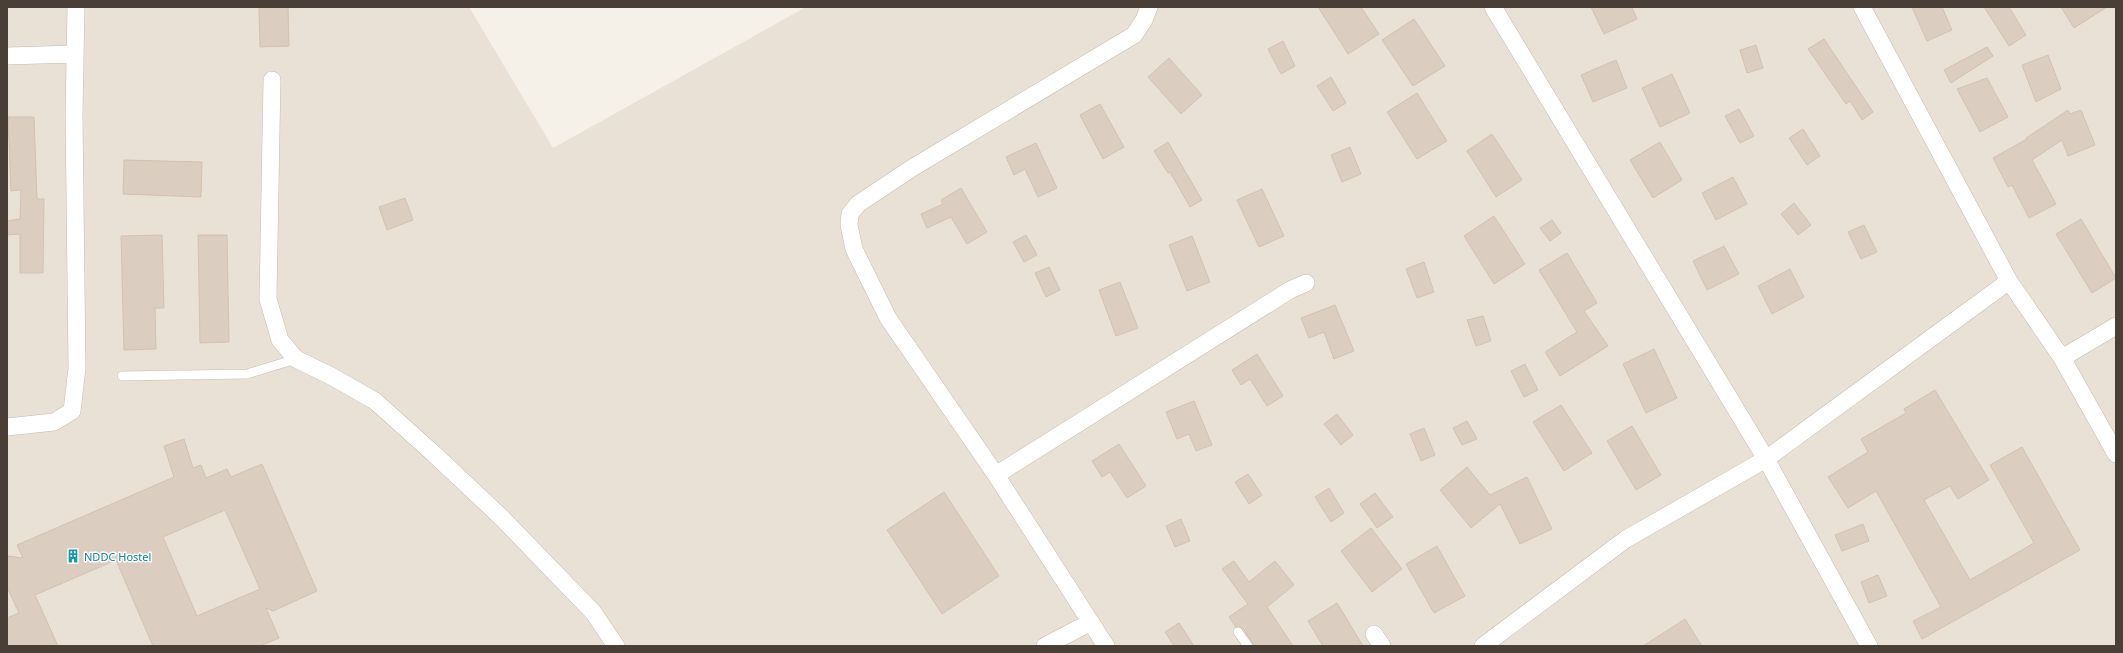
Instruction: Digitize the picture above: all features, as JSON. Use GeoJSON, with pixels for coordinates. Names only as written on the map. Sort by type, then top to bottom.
{"type":"FeatureCollection","features":[{"type":"Feature","properties":{"kind":"street"},"geometry":{"type":"LineString","coordinates":[[7,427],[54,422],[72,411],[77,368],[76,7]]}},
{"type":"Feature","properties":{"kind":"street"},"geometry":{"type":"LineString","coordinates":[[1106,646],[996,475],[888,318],[854,249],[850,225],[850,214],[858,204],[912,168],[1134,34],[1144,20],[1148,7]]}},
{"type":"Feature","properties":{"kind":"street"},"geometry":{"type":"LineString","coordinates":[[1493,7],[1766,459],[1869,646]]}},
{"type":"Feature","properties":{"kind":"street"},"geometry":{"type":"LineString","coordinates":[[1862,7],[2009,281],[2062,358],[2116,454]]}},
{"type":"Feature","properties":{"kind":"street"},"geometry":{"type":"LineString","coordinates":[[7,56],[75,54]]}},
{"type":"Feature","properties":{"kind":"street"},"geometry":{"type":"LineString","coordinates":[[272,80],[268,299],[280,340],[296,359],[331,376],[375,401],[405,428],[501,517],[593,612],[616,646]]}},
{"type":"Feature","properties":{"kind":"street"},"geometry":{"type":"LineString","coordinates":[[1483,646],[1626,539],[1766,459],[2009,281]]}},
{"type":"Feature","properties":{"kind":"street"},"geometry":{"type":"LineString","coordinates":[[996,475],[1290,290],[1306,283]]}},
{"type":"Feature","properties":{"kind":"street"},"geometry":{"type":"LineString","coordinates":[[2062,358],[2116,326]]}},
{"type":"Feature","properties":{"kind":"street"},"geometry":{"type":"LineString","coordinates":[[1045,646],[1091,622]]}},
{"type":"Feature","properties":{"kind":"lane"},"geometry":{"type":"LineString","coordinates":[[122,376],[247,374],[296,359]]}},
{"type":"Feature","properties":{"kind":"lane"},"geometry":{"type":"LineString","coordinates":[[1238,632],[1248,646]]}},
{"type":"Feature","properties":{"kind":"shaded area"},"geometry":{"type":"Polygon","coordinates":[[[7,7],[469,7],[553,148],[806,7],[2116,7],[2116,646],[7,646],[7,7]]]}},
{"type":"Feature","properties":{"kind":"building"},"geometry":{"type":"Polygon","coordinates":[[[259,7],[288,7],[289,46],[260,47],[259,7]]]}},
{"type":"Feature","properties":{"kind":"building"},"geometry":{"type":"Polygon","coordinates":[[[1318,7],[1361,7],[1379,34],[1348,54],[1318,7]]]}},
{"type":"Feature","properties":{"kind":"building"},"geometry":{"type":"Polygon","coordinates":[[[1591,7],[1632,7],[1637,19],[1604,34],[1591,7]]]}},
{"type":"Feature","properties":{"kind":"building"},"geometry":{"type":"Polygon","coordinates":[[[1912,7],[1942,7],[1952,30],[1927,41],[1912,7]]]}},
{"type":"Feature","properties":{"kind":"building"},"geometry":{"type":"Polygon","coordinates":[[[1984,7],[2009,7],[2026,35],[2009,46],[1984,7]]]}},
{"type":"Feature","properties":{"kind":"building"},"geometry":{"type":"Polygon","coordinates":[[[2061,7],[2107,7],[2074,28],[2061,7]]]}},
{"type":"Feature","properties":{"kind":"building"},"geometry":{"type":"Polygon","coordinates":[[[1414,19],[1445,66],[1413,86],[1382,40],[1414,19]]]}},
{"type":"Feature","properties":{"kind":"building"},"geometry":{"type":"Polygon","coordinates":[[[1824,39],[1873,112],[1862,120],[1850,101],[1846,104],[1808,49],[1824,39]]]}},
{"type":"Feature","properties":{"kind":"building"},"geometry":{"type":"Polygon","coordinates":[[[1283,41],[1295,66],[1281,74],[1268,49],[1283,41]]]}},
{"type":"Feature","properties":{"kind":"building"},"geometry":{"type":"Polygon","coordinates":[[[1756,45],[1763,68],[1747,73],[1740,50],[1756,45]]]}},
{"type":"Feature","properties":{"kind":"building"},"geometry":{"type":"Polygon","coordinates":[[[1987,47],[1993,56],[1951,83],[1944,70],[1987,47]]]}},
{"type":"Feature","properties":{"kind":"building"},"geometry":{"type":"Polygon","coordinates":[[[2048,55],[2061,89],[2036,102],[2022,65],[2048,55]]]}},
{"type":"Feature","properties":{"kind":"building"},"geometry":{"type":"Polygon","coordinates":[[[1169,58],[1202,95],[1181,114],[1148,77],[1169,58]]]}},
{"type":"Feature","properties":{"kind":"building"},"geometry":{"type":"Polygon","coordinates":[[[1616,60],[1627,88],[1593,102],[1581,75],[1616,60]]]}},
{"type":"Feature","properties":{"kind":"building"},"geometry":{"type":"Polygon","coordinates":[[[1672,74],[1690,113],[1660,127],[1642,88],[1672,74]]]}},
{"type":"Feature","properties":{"kind":"building"},"geometry":{"type":"Polygon","coordinates":[[[1331,77],[1346,103],[1333,111],[1317,86],[1331,77]]]}},
{"type":"Feature","properties":{"kind":"building"},"geometry":{"type":"Polygon","coordinates":[[[1987,78],[2008,117],[1980,132],[1957,89],[1987,78]]]}},
{"type":"Feature","properties":{"kind":"building"},"geometry":{"type":"Polygon","coordinates":[[[1417,93],[1447,141],[1417,159],[1387,112],[1417,93]]]}},
{"type":"Feature","properties":{"kind":"building"},"geometry":{"type":"Polygon","coordinates":[[[1100,104],[1124,147],[1103,159],[1080,115],[1100,104]]]}},
{"type":"Feature","properties":{"kind":"building"},"geometry":{"type":"Polygon","coordinates":[[[1739,109],[1754,136],[1740,143],[1725,116],[1739,109]]]}},
{"type":"Feature","properties":{"kind":"building"},"geometry":{"type":"Polygon","coordinates":[[[2068,110],[2070,114],[2081,110],[2095,145],[2068,156],[2062,140],[2032,160],[2056,204],[2029,218],[2012,185],[2008,187],[1993,158],[2027,139],[2026,138],[2068,110]]]}},
{"type":"Feature","properties":{"kind":"building"},"geometry":{"type":"Polygon","coordinates":[[[8,117],[34,117],[37,199],[44,199],[43,273],[20,273],[20,234],[7,235],[7,221],[20,219],[21,190],[11,191],[8,117]]]}},
{"type":"Feature","properties":{"kind":"building"},"geometry":{"type":"Polygon","coordinates":[[[1803,129],[1820,156],[1807,165],[1789,138],[1803,129]]]}},
{"type":"Feature","properties":{"kind":"building"},"geometry":{"type":"Polygon","coordinates":[[[1492,134],[1522,180],[1496,197],[1467,151],[1492,134]]]}},
{"type":"Feature","properties":{"kind":"building"},"geometry":{"type":"Polygon","coordinates":[[[1168,142],[1202,200],[1190,207],[1170,172],[1168,173],[1154,151],[1168,142]]]}},
{"type":"Feature","properties":{"kind":"building"},"geometry":{"type":"Polygon","coordinates":[[[1660,142],[1682,180],[1653,198],[1630,160],[1660,142]]]}},
{"type":"Feature","properties":{"kind":"building"},"geometry":{"type":"Polygon","coordinates":[[[1036,143],[1057,188],[1038,197],[1025,169],[1014,175],[1006,157],[1036,143]]]}},
{"type":"Feature","properties":{"kind":"building"},"geometry":{"type":"Polygon","coordinates":[[[1350,147],[1361,174],[1342,182],[1331,155],[1350,147]]]}},
{"type":"Feature","properties":{"kind":"building"},"geometry":{"type":"Polygon","coordinates":[[[124,160],[202,162],[201,197],[123,194],[124,160]]]}},
{"type":"Feature","properties":{"kind":"building"},"geometry":{"type":"Polygon","coordinates":[[[1733,177],[1747,204],[1716,220],[1702,193],[1733,177]]]}},
{"type":"Feature","properties":{"kind":"building"},"geometry":{"type":"Polygon","coordinates":[[[961,188],[987,232],[967,244],[951,217],[927,228],[921,214],[943,204],[941,200],[961,188]]]}},
{"type":"Feature","properties":{"kind":"building"},"geometry":{"type":"Polygon","coordinates":[[[1262,189],[1284,236],[1259,247],[1237,200],[1262,189]]]}},
{"type":"Feature","properties":{"kind":"building"},"geometry":{"type":"Polygon","coordinates":[[[405,198],[413,220],[387,230],[379,207],[405,198]]]}},
{"type":"Feature","properties":{"kind":"building"},"geometry":{"type":"Polygon","coordinates":[[[1794,203],[1811,225],[1798,235],[1781,214],[1794,203]]]}},
{"type":"Feature","properties":{"kind":"building"},"geometry":{"type":"Polygon","coordinates":[[[1494,216],[1525,264],[1494,284],[1464,236],[1494,216]]]}},
{"type":"Feature","properties":{"kind":"building"},"geometry":{"type":"Polygon","coordinates":[[[2081,219],[2116,278],[2092,293],[2056,234],[2081,219]]]}},
{"type":"Feature","properties":{"kind":"building"},"geometry":{"type":"Polygon","coordinates":[[[1552,220],[1561,233],[1550,241],[1540,228],[1552,220]]]}},
{"type":"Feature","properties":{"kind":"building"},"geometry":{"type":"Polygon","coordinates":[[[1864,225],[1877,252],[1861,259],[1848,232],[1864,225]]]}},
{"type":"Feature","properties":{"kind":"building"},"geometry":{"type":"Polygon","coordinates":[[[162,235],[164,308],[155,308],[156,349],[124,350],[121,236],[162,235]]]}},
{"type":"Feature","properties":{"kind":"building"},"geometry":{"type":"Polygon","coordinates":[[[198,235],[227,235],[229,342],[200,343],[198,235]]]}},
{"type":"Feature","properties":{"kind":"building"},"geometry":{"type":"Polygon","coordinates":[[[1026,235],[1037,255],[1024,262],[1013,242],[1026,235]]]}},
{"type":"Feature","properties":{"kind":"building"},"geometry":{"type":"Polygon","coordinates":[[[1192,236],[1210,282],[1187,291],[1169,245],[1192,236]]]}},
{"type":"Feature","properties":{"kind":"building"},"geometry":{"type":"Polygon","coordinates":[[[1724,246],[1739,274],[1707,290],[1693,261],[1724,246]]]}},
{"type":"Feature","properties":{"kind":"building"},"geometry":{"type":"Polygon","coordinates":[[[1567,253],[1597,303],[1584,311],[1608,346],[1560,376],[1545,352],[1577,332],[1539,270],[1567,253]]]}},
{"type":"Feature","properties":{"kind":"building"},"geometry":{"type":"Polygon","coordinates":[[[1424,262],[1434,292],[1417,298],[1406,269],[1424,262]]]}},
{"type":"Feature","properties":{"kind":"building"},"geometry":{"type":"Polygon","coordinates":[[[1049,267],[1060,290],[1046,297],[1035,273],[1049,267]]]}},
{"type":"Feature","properties":{"kind":"building"},"geometry":{"type":"Polygon","coordinates":[[[1790,269],[1804,297],[1772,314],[1758,286],[1790,269]]]}},
{"type":"Feature","properties":{"kind":"building"},"geometry":{"type":"Polygon","coordinates":[[[1120,282],[1138,328],[1116,336],[1099,290],[1120,282]]]}},
{"type":"Feature","properties":{"kind":"building"},"geometry":{"type":"Polygon","coordinates":[[[1335,305],[1354,351],[1334,359],[1324,332],[1309,338],[1301,318],[1335,305]]]}},
{"type":"Feature","properties":{"kind":"building"},"geometry":{"type":"Polygon","coordinates":[[[1483,316],[1491,341],[1476,346],[1467,320],[1483,316]]]}},
{"type":"Feature","properties":{"kind":"building"},"geometry":{"type":"Polygon","coordinates":[[[1654,349],[1677,398],[1646,413],[1623,364],[1654,349]]]}},
{"type":"Feature","properties":{"kind":"building"},"geometry":{"type":"Polygon","coordinates":[[[1257,354],[1283,396],[1267,406],[1250,379],[1241,385],[1232,370],[1257,354]]]}},
{"type":"Feature","properties":{"kind":"building"},"geometry":{"type":"Polygon","coordinates":[[[1525,364],[1538,390],[1524,397],[1511,371],[1525,364]]]}},
{"type":"Feature","properties":{"kind":"building"},"geometry":{"type":"Polygon","coordinates":[[[1935,390],[1989,480],[1958,499],[1950,486],[1924,500],[1970,580],[2034,543],[1990,465],[2022,447],[2080,550],[1922,639],[1913,621],[1941,607],[1876,491],[1848,508],[1828,477],[1868,452],[1861,439],[1906,413],[1904,409],[1935,390]]]}},
{"type":"Feature","properties":{"kind":"building"},"geometry":{"type":"Polygon","coordinates":[[[1194,401],[1212,445],[1196,451],[1189,434],[1177,439],[1166,412],[1194,401]]]}},
{"type":"Feature","properties":{"kind":"building"},"geometry":{"type":"Polygon","coordinates":[[[1561,405],[1592,453],[1564,471],[1533,422],[1561,405]]]}},
{"type":"Feature","properties":{"kind":"building"},"geometry":{"type":"Polygon","coordinates":[[[1337,414],[1353,435],[1341,445],[1324,424],[1337,414]]]}},
{"type":"Feature","properties":{"kind":"building"},"geometry":{"type":"Polygon","coordinates":[[[1467,421],[1477,439],[1462,445],[1453,428],[1467,421]]]}},
{"type":"Feature","properties":{"kind":"building"},"geometry":{"type":"Polygon","coordinates":[[[1632,426],[1661,475],[1636,490],[1607,441],[1632,426]]]}},
{"type":"Feature","properties":{"kind":"building"},"geometry":{"type":"Polygon","coordinates":[[[1424,428],[1435,455],[1421,461],[1410,434],[1424,428]]]}},
{"type":"Feature","properties":{"kind":"building","name":"NDDC Hostel"},"geometry":{"type":"Polygon","coordinates":[[[184,439],[193,468],[201,465],[206,478],[227,469],[231,477],[262,464],[317,591],[273,611],[266,608],[279,638],[260,646],[153,646],[116,560],[35,595],[58,646],[7,646],[7,618],[19,613],[7,587],[7,556],[23,558],[17,545],[174,477],[164,446],[184,439]],[[225,510],[163,537],[197,616],[260,589],[225,510]]]}},
{"type":"Feature","properties":{"kind":"building"},"geometry":{"type":"Polygon","coordinates":[[[1119,444],[1146,486],[1127,498],[1110,472],[1102,477],[1092,461],[1119,444]]]}},
{"type":"Feature","properties":{"kind":"building"},"geometry":{"type":"Polygon","coordinates":[[[1467,467],[1490,495],[1527,477],[1552,529],[1520,544],[1500,504],[1471,528],[1440,490],[1467,467]]]}},
{"type":"Feature","properties":{"kind":"building"},"geometry":{"type":"Polygon","coordinates":[[[1248,474],[1262,495],[1249,504],[1235,482],[1248,474]]]}},
{"type":"Feature","properties":{"kind":"building"},"geometry":{"type":"Polygon","coordinates":[[[1329,488],[1344,513],[1331,522],[1315,497],[1329,488]]]}},
{"type":"Feature","properties":{"kind":"building"},"geometry":{"type":"Polygon","coordinates":[[[944,492],[999,576],[942,614],[887,530],[944,492]]]}},
{"type":"Feature","properties":{"kind":"building"},"geometry":{"type":"Polygon","coordinates":[[[1375,493],[1393,517],[1377,528],[1360,504],[1375,493]]]}},
{"type":"Feature","properties":{"kind":"building"},"geometry":{"type":"Polygon","coordinates":[[[1181,519],[1190,541],[1175,547],[1166,526],[1181,519]]]}},
{"type":"Feature","properties":{"kind":"building"},"geometry":{"type":"Polygon","coordinates":[[[1863,524],[1869,541],[1842,551],[1835,535],[1863,524]]]}},
{"type":"Feature","properties":{"kind":"building"},"geometry":{"type":"Polygon","coordinates":[[[1371,528],[1402,569],[1372,592],[1341,551],[1371,528]]]}},
{"type":"Feature","properties":{"kind":"building"},"geometry":{"type":"Polygon","coordinates":[[[1437,546],[1465,596],[1434,613],[1406,564],[1437,546]]]}},
{"type":"Feature","properties":{"kind":"building"},"geometry":{"type":"Polygon","coordinates":[[[1234,561],[1249,582],[1275,561],[1294,585],[1267,607],[1293,646],[1254,646],[1243,628],[1236,627],[1229,617],[1248,604],[1222,569],[1234,561]]]}},
{"type":"Feature","properties":{"kind":"building"},"geometry":{"type":"Polygon","coordinates":[[[1878,575],[1887,596],[1869,603],[1861,582],[1878,575]]]}},
{"type":"Feature","properties":{"kind":"building"},"geometry":{"type":"Polygon","coordinates":[[[1337,603],[1363,646],[1323,646],[1308,621],[1337,603]]]}},
{"type":"Feature","properties":{"kind":"building"},"geometry":{"type":"Polygon","coordinates":[[[1685,619],[1702,646],[1643,646],[1685,619]]]}},
{"type":"Feature","properties":{"kind":"building"},"geometry":{"type":"Polygon","coordinates":[[[1179,623],[1194,646],[1174,646],[1165,632],[1179,623]]]}},
{"type":"Feature","properties":{"kind":"place","name":"NDDC Hostel"},"geometry":{"type":"Point","coordinates":[73,556]}}]}
